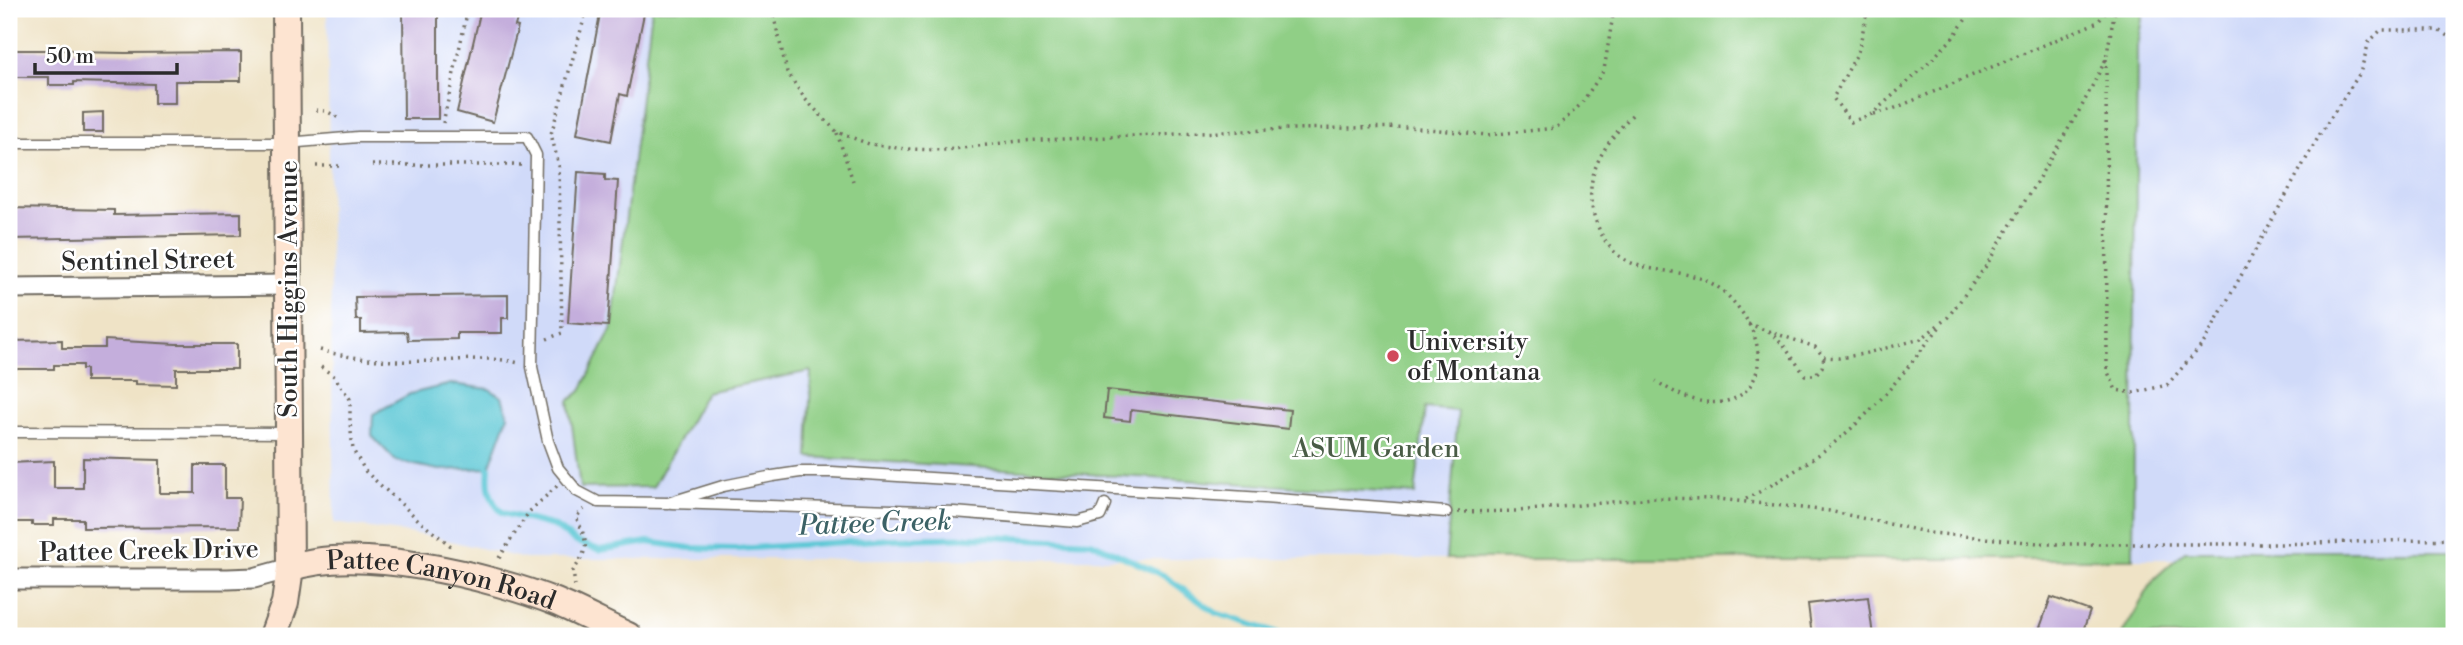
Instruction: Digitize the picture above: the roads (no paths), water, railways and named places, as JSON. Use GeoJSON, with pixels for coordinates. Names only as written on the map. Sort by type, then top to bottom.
{"type":"FeatureCollection","features":[{"type":"Feature","properties":{"kind":"main road","name":"South Higgins Avenue"},"geometry":{"type":"LineString","coordinates":[[273,636],[285,603],[289,568],[286,9]]}},
{"type":"Feature","properties":{"kind":"main road","name":"Pattee Canyon Road"},"geometry":{"type":"LineString","coordinates":[[289,568],[319,561],[378,561],[414,565],[480,579],[555,602],[628,636]]}},
{"type":"Feature","properties":{"kind":"street","name":"Sentinel Street"},"geometry":{"type":"LineString","coordinates":[[9,288],[288,285]]}},
{"type":"Feature","properties":{"kind":"street","name":"Pattee Creek Drive"},"geometry":{"type":"LineString","coordinates":[[9,579],[254,578],[289,568]]}},
{"type":"Feature","properties":{"kind":"lane"},"geometry":{"type":"LineString","coordinates":[[9,143],[287,143],[358,137],[527,137],[536,155],[532,368],[548,441],[558,468],[577,491],[598,502],[954,512],[1077,522],[1100,516],[1104,504]]}},
{"type":"Feature","properties":{"kind":"lane"},"geometry":{"type":"LineString","coordinates":[[9,432],[289,433]]}},
{"type":"Feature","properties":{"kind":"lane"},"geometry":{"type":"LineString","coordinates":[[668,503],[688,495],[773,476],[800,472],[832,472],[1264,498],[1446,512]]}},
{"type":"Feature","properties":{"kind":"water"},"geometry":{"type":"Polygon","coordinates":[[[451,384],[489,389],[502,397],[508,416],[489,468],[439,470],[396,461],[372,436],[373,414],[410,394],[451,384]]]}},
{"type":"Feature","properties":{"kind":"waterway","name":"Pattee Creek"},"geometry":{"type":"LineString","coordinates":[[489,468],[490,493],[503,513],[554,526],[576,542],[600,550],[648,542],[690,548],[735,549],[892,539],[991,537],[1091,542],[1163,575],[1216,613],[1283,636]]}},
{"type":"Feature","properties":{"kind":"place","name":"University of Montana"},"geometry":{"type":"Point","coordinates":[1393,356]}},
{"type":"Feature","properties":{"kind":"park label","name":"ASUM Garden"},"geometry":{"type":"Point","coordinates":[1376,448]}}]}
